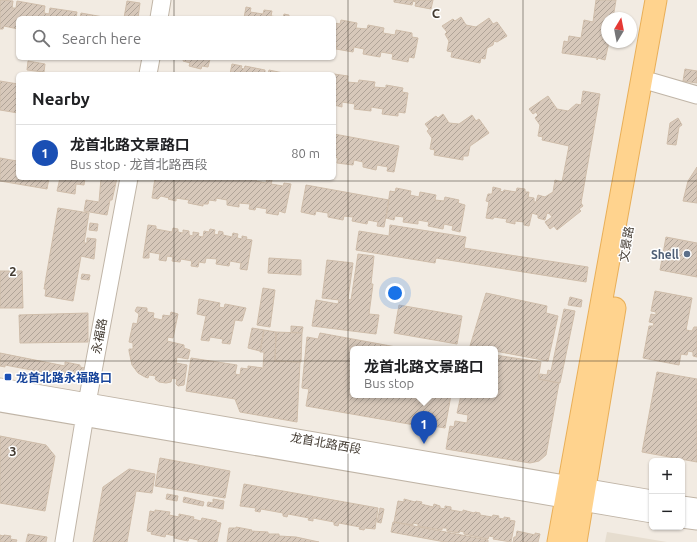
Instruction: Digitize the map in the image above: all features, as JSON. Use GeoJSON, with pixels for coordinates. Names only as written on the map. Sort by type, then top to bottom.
{"type":"FeatureCollection","features":[{"type":"Feature","properties":{"kind":"main road","name":"文景路"},"geometry":{"type":"LineString","coordinates":[[576,493],[608,268],[656,0]]}},
{"type":"Feature","properties":{"kind":"main road","name":"文景路"},"geometry":{"type":"LineString","coordinates":[[576,493],[668,0]]}},
{"type":"Feature","properties":{"kind":"main road"},"geometry":{"type":"LineString","coordinates":[[558,542],[576,493]]}},
{"type":"Feature","properties":{"kind":"main road"},"geometry":{"type":"LineString","coordinates":[[576,493],[576,542]]}},
{"type":"Feature","properties":{"kind":"street"},"geometry":{"type":"LineString","coordinates":[[159,16],[162,0]]}},
{"type":"Feature","properties":{"kind":"street"},"geometry":{"type":"LineString","coordinates":[[148,72],[151,60]]}},
{"type":"Feature","properties":{"kind":"street"},"geometry":{"type":"LineString","coordinates":[[652,82],[697,95]]}},
{"type":"Feature","properties":{"kind":"street","name":"永福路"},"geometry":{"type":"LineString","coordinates":[[64,542],[86,410],[129,180]]}},
{"type":"Feature","properties":{"kind":"street","name":"龙首北路西段"},"geometry":{"type":"LineString","coordinates":[[0,387],[86,410]]}},
{"type":"Feature","properties":{"kind":"street","name":"龙首北路西段"},"geometry":{"type":"LineString","coordinates":[[0,403],[86,410],[576,493],[649,499]]}},
{"type":"Feature","properties":{"kind":"street","name":"龙首北路西段"},"geometry":{"type":"LineString","coordinates":[[576,493],[649,513]]}},
{"type":"Feature","properties":{"kind":"street"},"geometry":{"type":"LineString","coordinates":[[685,506],[697,508]]}},
{"type":"Feature","properties":{"kind":"street"},"geometry":{"type":"LineString","coordinates":[[685,519],[697,521]]}},
{"type":"Feature","properties":{"kind":"shaded area"},"geometry":{"type":"Polygon","coordinates":[[[607,532],[667,542],[605,542],[607,532]]]}},
{"type":"Feature","properties":{"kind":"building"},"geometry":{"type":"Polygon","coordinates":[[[0,0],[13,1],[12,8],[16,8],[17,1],[45,6],[44,13],[49,14],[50,8],[77,12],[76,16],[16,16],[16,29],[4,26],[3,29],[0,29],[0,0]]]}},
{"type":"Feature","properties":{"kind":"building"},"geometry":{"type":"Polygon","coordinates":[[[394,0],[433,0],[431,9],[415,6],[416,2],[413,1],[412,5],[394,2],[394,0]]]}},
{"type":"Feature","properties":{"kind":"building"},"geometry":{"type":"Polygon","coordinates":[[[596,0],[616,0],[614,12],[601,12],[601,48],[608,48],[605,60],[598,58],[597,60],[597,58],[562,53],[564,41],[568,42],[569,36],[581,38],[584,20],[593,22],[596,0]]]}},
{"type":"Feature","properties":{"kind":"building"},"geometry":{"type":"Polygon","coordinates":[[[127,1],[140,3],[138,16],[124,16],[127,1]]]}},
{"type":"Feature","properties":{"kind":"building"},"geometry":{"type":"Polygon","coordinates":[[[246,7],[251,8],[250,12],[263,14],[264,10],[272,11],[271,16],[244,16],[246,7]]]}},
{"type":"Feature","properties":{"kind":"building"},"geometry":{"type":"Polygon","coordinates":[[[81,13],[98,16],[80,16],[81,13]]]}},
{"type":"Feature","properties":{"kind":"building"},"geometry":{"type":"Polygon","coordinates":[[[461,17],[466,25],[476,27],[489,18],[493,24],[497,22],[507,36],[497,42],[494,41],[493,45],[487,48],[485,59],[481,58],[480,63],[451,57],[452,52],[447,51],[449,41],[445,34],[447,32],[442,26],[453,19],[455,21],[461,17]]]}},
{"type":"Feature","properties":{"kind":"building"},"geometry":{"type":"Polygon","coordinates":[[[341,20],[357,23],[356,28],[367,29],[368,25],[384,28],[383,33],[395,35],[396,30],[412,33],[412,37],[418,38],[414,58],[409,57],[408,62],[392,59],[393,54],[381,52],[380,57],[363,54],[364,49],[354,47],[353,52],[336,49],[336,23],[340,24],[341,20]]]}},
{"type":"Feature","properties":{"kind":"building"},"geometry":{"type":"Polygon","coordinates":[[[210,60],[208,67],[202,66],[201,69],[189,66],[190,63],[183,61],[210,60]]]}},
{"type":"Feature","properties":{"kind":"building"},"geometry":{"type":"Polygon","coordinates":[[[28,61],[45,64],[44,72],[27,70],[28,61]]]}},
{"type":"Feature","properties":{"kind":"building"},"geometry":{"type":"Polygon","coordinates":[[[232,64],[242,66],[241,68],[244,69],[245,66],[265,70],[265,72],[230,72],[232,64]]]}},
{"type":"Feature","properties":{"kind":"building"},"geometry":{"type":"Polygon","coordinates":[[[685,69],[697,71],[697,83],[683,81],[685,69]]]}},
{"type":"Feature","properties":{"kind":"building"},"geometry":{"type":"Polygon","coordinates":[[[336,74],[348,76],[347,82],[358,83],[359,80],[375,82],[374,87],[386,88],[386,85],[403,88],[402,92],[408,93],[405,113],[398,112],[398,116],[382,114],[383,109],[371,107],[371,111],[354,109],[355,104],[342,102],[342,107],[336,106],[336,74]]]}},
{"type":"Feature","properties":{"kind":"building"},"geometry":{"type":"Polygon","coordinates":[[[0,81],[16,84],[16,113],[0,110],[0,81]]]}},
{"type":"Feature","properties":{"kind":"building"},"geometry":{"type":"Polygon","coordinates":[[[583,91],[600,94],[581,203],[583,206],[579,209],[581,211],[557,230],[554,226],[550,229],[545,222],[552,217],[547,213],[545,220],[538,218],[538,215],[532,213],[529,226],[524,225],[524,222],[515,221],[515,224],[506,222],[507,219],[494,217],[493,219],[486,218],[489,202],[486,201],[488,194],[492,194],[493,187],[501,189],[500,191],[503,192],[504,190],[516,192],[517,188],[525,189],[525,192],[529,192],[528,197],[534,198],[534,202],[536,202],[538,195],[545,197],[553,192],[555,180],[562,182],[569,146],[542,140],[543,137],[538,136],[540,125],[535,118],[538,115],[536,112],[533,114],[529,109],[548,96],[557,109],[568,111],[576,104],[581,105],[583,91]]]}},
{"type":"Feature","properties":{"kind":"building"},"geometry":{"type":"Polygon","coordinates":[[[443,114],[449,123],[459,124],[472,115],[476,121],[479,119],[489,133],[470,146],[468,156],[463,156],[463,160],[434,155],[435,150],[430,149],[432,138],[427,131],[429,129],[425,124],[436,116],[438,118],[443,114]]]}},
{"type":"Feature","properties":{"kind":"building"},"geometry":{"type":"Polygon","coordinates":[[[678,118],[682,125],[679,127],[676,145],[667,144],[670,123],[678,118]]]}},
{"type":"Feature","properties":{"kind":"building"},"geometry":{"type":"Polygon","coordinates":[[[336,134],[399,146],[394,172],[387,171],[388,167],[377,165],[376,170],[363,167],[363,162],[354,160],[353,165],[337,163],[338,158],[336,158],[336,134]]]}},
{"type":"Feature","properties":{"kind":"building"},"geometry":{"type":"Polygon","coordinates":[[[0,158],[16,161],[16,180],[49,180],[47,189],[0,181],[0,158]]]}},
{"type":"Feature","properties":{"kind":"building"},"geometry":{"type":"Polygon","coordinates":[[[697,167],[697,203],[683,201],[688,181],[697,167]]]}},
{"type":"Feature","properties":{"kind":"building"},"geometry":{"type":"Polygon","coordinates":[[[60,180],[85,180],[84,185],[76,184],[75,194],[57,191],[60,180]]]}},
{"type":"Feature","properties":{"kind":"building"},"geometry":{"type":"Polygon","coordinates":[[[101,180],[117,180],[107,215],[84,211],[86,200],[99,202],[101,180]]]}},
{"type":"Feature","properties":{"kind":"building"},"geometry":{"type":"Polygon","coordinates":[[[155,180],[256,180],[266,183],[267,180],[272,180],[271,184],[283,186],[284,183],[291,184],[285,213],[279,211],[278,215],[266,213],[267,209],[256,207],[255,210],[249,209],[250,204],[239,203],[239,207],[227,205],[227,200],[216,198],[216,201],[209,200],[208,204],[203,204],[203,206],[188,203],[189,200],[176,198],[176,201],[161,196],[158,199],[152,198],[155,180]]]}},
{"type":"Feature","properties":{"kind":"building"},"geometry":{"type":"Polygon","coordinates":[[[306,185],[389,200],[384,227],[377,226],[378,222],[368,220],[367,224],[352,221],[353,217],[344,216],[343,220],[328,217],[328,213],[316,211],[315,215],[301,212],[306,185]]]}},
{"type":"Feature","properties":{"kind":"building"},"geometry":{"type":"Polygon","coordinates":[[[396,188],[411,191],[410,195],[419,197],[420,192],[436,195],[435,200],[444,201],[445,197],[459,200],[458,203],[465,205],[460,232],[452,230],[453,226],[444,224],[443,229],[428,226],[429,222],[418,220],[418,224],[403,222],[404,217],[395,216],[394,220],[386,218],[390,191],[395,192],[396,188]]]}},
{"type":"Feature","properties":{"kind":"building"},"geometry":{"type":"Polygon","coordinates":[[[58,208],[89,213],[84,243],[87,243],[87,238],[96,239],[94,259],[81,256],[73,301],[45,296],[46,289],[44,289],[58,208]]]}},
{"type":"Feature","properties":{"kind":"building"},"geometry":{"type":"Polygon","coordinates":[[[90,223],[98,224],[97,231],[89,230],[90,223]]]}},
{"type":"Feature","properties":{"kind":"building"},"geometry":{"type":"Polygon","coordinates":[[[148,225],[156,226],[156,229],[172,232],[173,228],[178,229],[178,232],[183,233],[183,230],[189,231],[189,235],[193,236],[193,232],[199,233],[198,236],[203,237],[204,231],[209,232],[210,229],[215,230],[214,234],[218,235],[219,231],[223,232],[223,235],[232,237],[233,233],[238,234],[237,238],[242,239],[242,236],[247,237],[246,239],[252,240],[247,270],[240,269],[241,263],[230,261],[229,266],[216,264],[217,259],[206,258],[205,263],[199,262],[198,267],[191,266],[192,261],[181,259],[180,262],[172,261],[173,257],[167,256],[166,261],[159,260],[160,254],[149,252],[149,258],[143,258],[148,225]]]}},
{"type":"Feature","properties":{"kind":"building"},"geometry":{"type":"Polygon","coordinates":[[[390,225],[466,237],[464,248],[588,267],[586,282],[436,258],[435,263],[356,250],[359,231],[389,236],[390,225]]]}},
{"type":"Feature","properties":{"kind":"building"},"geometry":{"type":"Polygon","coordinates":[[[666,237],[697,243],[697,277],[660,270],[666,237]]]}},
{"type":"Feature","properties":{"kind":"building"},"geometry":{"type":"Polygon","coordinates":[[[358,254],[374,256],[371,284],[373,284],[369,314],[379,315],[376,334],[312,326],[316,300],[338,304],[339,300],[322,298],[327,260],[353,263],[348,299],[351,300],[358,254]]]}},
{"type":"Feature","properties":{"kind":"building"},"geometry":{"type":"Polygon","coordinates":[[[269,258],[301,260],[301,275],[268,273],[269,258]]]}},
{"type":"Feature","properties":{"kind":"building"},"geometry":{"type":"Polygon","coordinates":[[[0,271],[22,271],[23,308],[0,308],[0,271]]]}},
{"type":"Feature","properties":{"kind":"building"},"geometry":{"type":"Polygon","coordinates":[[[82,274],[90,275],[89,280],[81,279],[82,274]]]}},
{"type":"Feature","properties":{"kind":"building"},"geometry":{"type":"Polygon","coordinates":[[[263,288],[275,290],[270,327],[257,325],[263,288]]]}},
{"type":"Feature","properties":{"kind":"building"},"geometry":{"type":"Polygon","coordinates":[[[655,291],[692,298],[686,330],[692,331],[694,327],[697,327],[697,357],[693,356],[693,352],[688,351],[687,355],[681,354],[679,365],[643,358],[649,326],[653,326],[654,323],[649,322],[651,314],[656,315],[656,312],[651,311],[655,291]]]}},
{"type":"Feature","properties":{"kind":"building"},"geometry":{"type":"Polygon","coordinates":[[[486,293],[547,306],[546,313],[558,316],[548,361],[498,352],[498,346],[470,346],[486,293]]]}},
{"type":"Feature","properties":{"kind":"building"},"geometry":{"type":"Polygon","coordinates":[[[570,297],[582,300],[581,307],[568,305],[570,297]]]}},
{"type":"Feature","properties":{"kind":"building"},"geometry":{"type":"Polygon","coordinates":[[[199,299],[220,303],[219,307],[224,308],[225,304],[246,308],[242,321],[235,320],[230,344],[222,343],[223,339],[210,337],[209,341],[201,340],[206,316],[197,314],[199,299]]]}},
{"type":"Feature","properties":{"kind":"building"},"geometry":{"type":"Polygon","coordinates":[[[399,305],[462,316],[457,344],[394,333],[399,305]]]}},
{"type":"Feature","properties":{"kind":"building"},"geometry":{"type":"Polygon","coordinates":[[[137,307],[147,308],[147,312],[154,313],[153,318],[162,320],[163,315],[170,316],[171,312],[178,314],[173,338],[168,337],[167,341],[184,345],[184,348],[190,350],[188,359],[177,357],[176,363],[187,365],[184,385],[178,386],[176,384],[177,379],[172,378],[171,382],[166,383],[159,382],[155,379],[156,376],[149,375],[148,378],[145,377],[138,373],[132,365],[129,349],[133,349],[133,343],[129,342],[133,323],[137,324],[139,314],[135,311],[137,307]]]}},
{"type":"Feature","properties":{"kind":"building"},"geometry":{"type":"Polygon","coordinates":[[[564,309],[575,311],[560,383],[539,379],[540,374],[547,375],[548,370],[551,371],[564,309]]]}},
{"type":"Feature","properties":{"kind":"building"},"geometry":{"type":"Polygon","coordinates":[[[88,313],[88,342],[20,343],[19,315],[88,313]]]}},
{"type":"Feature","properties":{"kind":"building"},"geometry":{"type":"Polygon","coordinates":[[[291,326],[303,327],[302,333],[291,332],[291,326]]]}},
{"type":"Feature","properties":{"kind":"building"},"geometry":{"type":"Polygon","coordinates":[[[252,328],[264,330],[260,351],[248,348],[252,328]]]}},
{"type":"Feature","properties":{"kind":"building"},"geometry":{"type":"Polygon","coordinates":[[[264,330],[276,332],[275,361],[300,362],[297,422],[240,412],[235,399],[186,391],[191,358],[237,365],[235,374],[240,375],[241,368],[248,369],[248,366],[263,368],[264,352],[260,352],[264,330]]]}},
{"type":"Feature","properties":{"kind":"building"},"geometry":{"type":"Polygon","coordinates":[[[276,332],[302,333],[301,362],[275,361],[276,332]]]}},
{"type":"Feature","properties":{"kind":"building"},"geometry":{"type":"Polygon","coordinates":[[[320,333],[391,346],[350,346],[350,398],[450,398],[445,428],[427,425],[426,427],[306,406],[309,389],[302,388],[302,386],[307,337],[318,339],[320,333]]]}},
{"type":"Feature","properties":{"kind":"building"},"geometry":{"type":"Polygon","coordinates":[[[0,353],[65,366],[65,362],[80,365],[80,367],[85,368],[82,382],[62,379],[63,376],[5,365],[5,367],[0,366],[0,353]]]}},
{"type":"Feature","properties":{"kind":"building"},"geometry":{"type":"Polygon","coordinates":[[[498,355],[541,362],[538,379],[559,383],[546,455],[539,461],[530,463],[446,449],[450,426],[454,427],[455,421],[467,423],[468,415],[457,413],[460,398],[498,398],[498,355]]]}},
{"type":"Feature","properties":{"kind":"building"},"geometry":{"type":"Polygon","coordinates":[[[657,372],[697,379],[697,462],[685,460],[685,458],[675,458],[642,452],[657,372]]]}},
{"type":"Feature","properties":{"kind":"building"},"geometry":{"type":"Polygon","coordinates":[[[0,436],[46,445],[55,456],[45,511],[0,503],[0,436]]]}},
{"type":"Feature","properties":{"kind":"building"},"geometry":{"type":"Polygon","coordinates":[[[160,458],[230,471],[225,498],[155,486],[160,458]]]}},
{"type":"Feature","properties":{"kind":"building"},"geometry":{"type":"Polygon","coordinates":[[[129,469],[155,474],[152,493],[136,491],[127,542],[93,542],[103,487],[129,469]]]}},
{"type":"Feature","properties":{"kind":"building"},"geometry":{"type":"Polygon","coordinates":[[[244,484],[378,508],[375,529],[365,528],[364,530],[359,529],[360,527],[339,523],[338,526],[334,525],[334,522],[313,518],[313,521],[308,520],[309,518],[288,514],[287,517],[283,516],[283,513],[261,509],[260,512],[255,511],[256,508],[240,506],[244,484]]]}},
{"type":"Feature","properties":{"kind":"building"},"geometry":{"type":"Polygon","coordinates":[[[167,494],[178,496],[177,501],[166,499],[167,494]]]}},
{"type":"Feature","properties":{"kind":"building"},"geometry":{"type":"Polygon","coordinates":[[[184,497],[204,502],[203,506],[183,502],[184,497]]]}},
{"type":"Feature","properties":{"kind":"building"},"geometry":{"type":"Polygon","coordinates":[[[213,499],[224,501],[223,509],[207,506],[208,502],[213,503],[213,499]]]}},
{"type":"Feature","properties":{"kind":"building"},"geometry":{"type":"Polygon","coordinates":[[[404,499],[422,502],[421,504],[433,507],[434,504],[445,509],[445,506],[451,507],[451,510],[475,512],[480,513],[480,515],[492,517],[493,515],[499,516],[498,518],[504,519],[504,517],[510,518],[509,520],[515,521],[511,542],[493,539],[494,537],[489,536],[488,539],[464,534],[464,532],[460,531],[459,533],[447,531],[447,528],[442,528],[442,530],[418,526],[418,524],[413,523],[413,525],[394,522],[398,501],[404,502],[404,499]]]}},
{"type":"Feature","properties":{"kind":"building"},"geometry":{"type":"Polygon","coordinates":[[[380,508],[384,509],[381,523],[377,522],[380,508]]]}},
{"type":"Feature","properties":{"kind":"building"},"geometry":{"type":"Polygon","coordinates":[[[155,510],[170,512],[169,515],[179,517],[179,514],[194,517],[193,519],[201,521],[202,518],[221,523],[217,542],[198,542],[198,540],[189,538],[188,541],[174,538],[175,536],[166,534],[165,537],[151,534],[152,532],[147,531],[150,511],[155,512],[155,510]]]}},
{"type":"Feature","properties":{"kind":"building"},"geometry":{"type":"Polygon","coordinates":[[[393,522],[488,540],[488,542],[445,542],[391,532],[393,522]]]}},
{"type":"Feature","properties":{"kind":"building"},"geometry":{"type":"Polygon","coordinates":[[[236,527],[252,530],[251,531],[268,532],[268,534],[279,534],[279,536],[296,537],[319,542],[227,542],[229,528],[236,527]]]}},
{"type":"Feature","properties":{"kind":"building"},"geometry":{"type":"Polygon","coordinates":[[[517,531],[535,535],[535,533],[540,534],[538,542],[513,542],[517,531]]]}},
{"type":"Feature","properties":{"kind":"building"},"geometry":{"type":"Polygon","coordinates":[[[28,534],[47,537],[46,542],[26,542],[28,534]]]}},
{"type":"Feature","properties":{"kind":"building"},"geometry":{"type":"Polygon","coordinates":[[[0,535],[11,536],[10,539],[17,540],[16,542],[0,542],[0,535]]]}},
{"type":"Feature","properties":{"kind":"place","name":"Shell"},"geometry":{"type":"Point","coordinates":[687,254]}},
{"type":"Feature","properties":{"kind":"place","name":"龙首北路永福路口"},"geometry":{"type":"Point","coordinates":[8,377]}},
{"type":"Feature","properties":{"kind":"place","name":"龙首北路文景路口"},"geometry":{"type":"Point","coordinates":[424,444]}}]}
